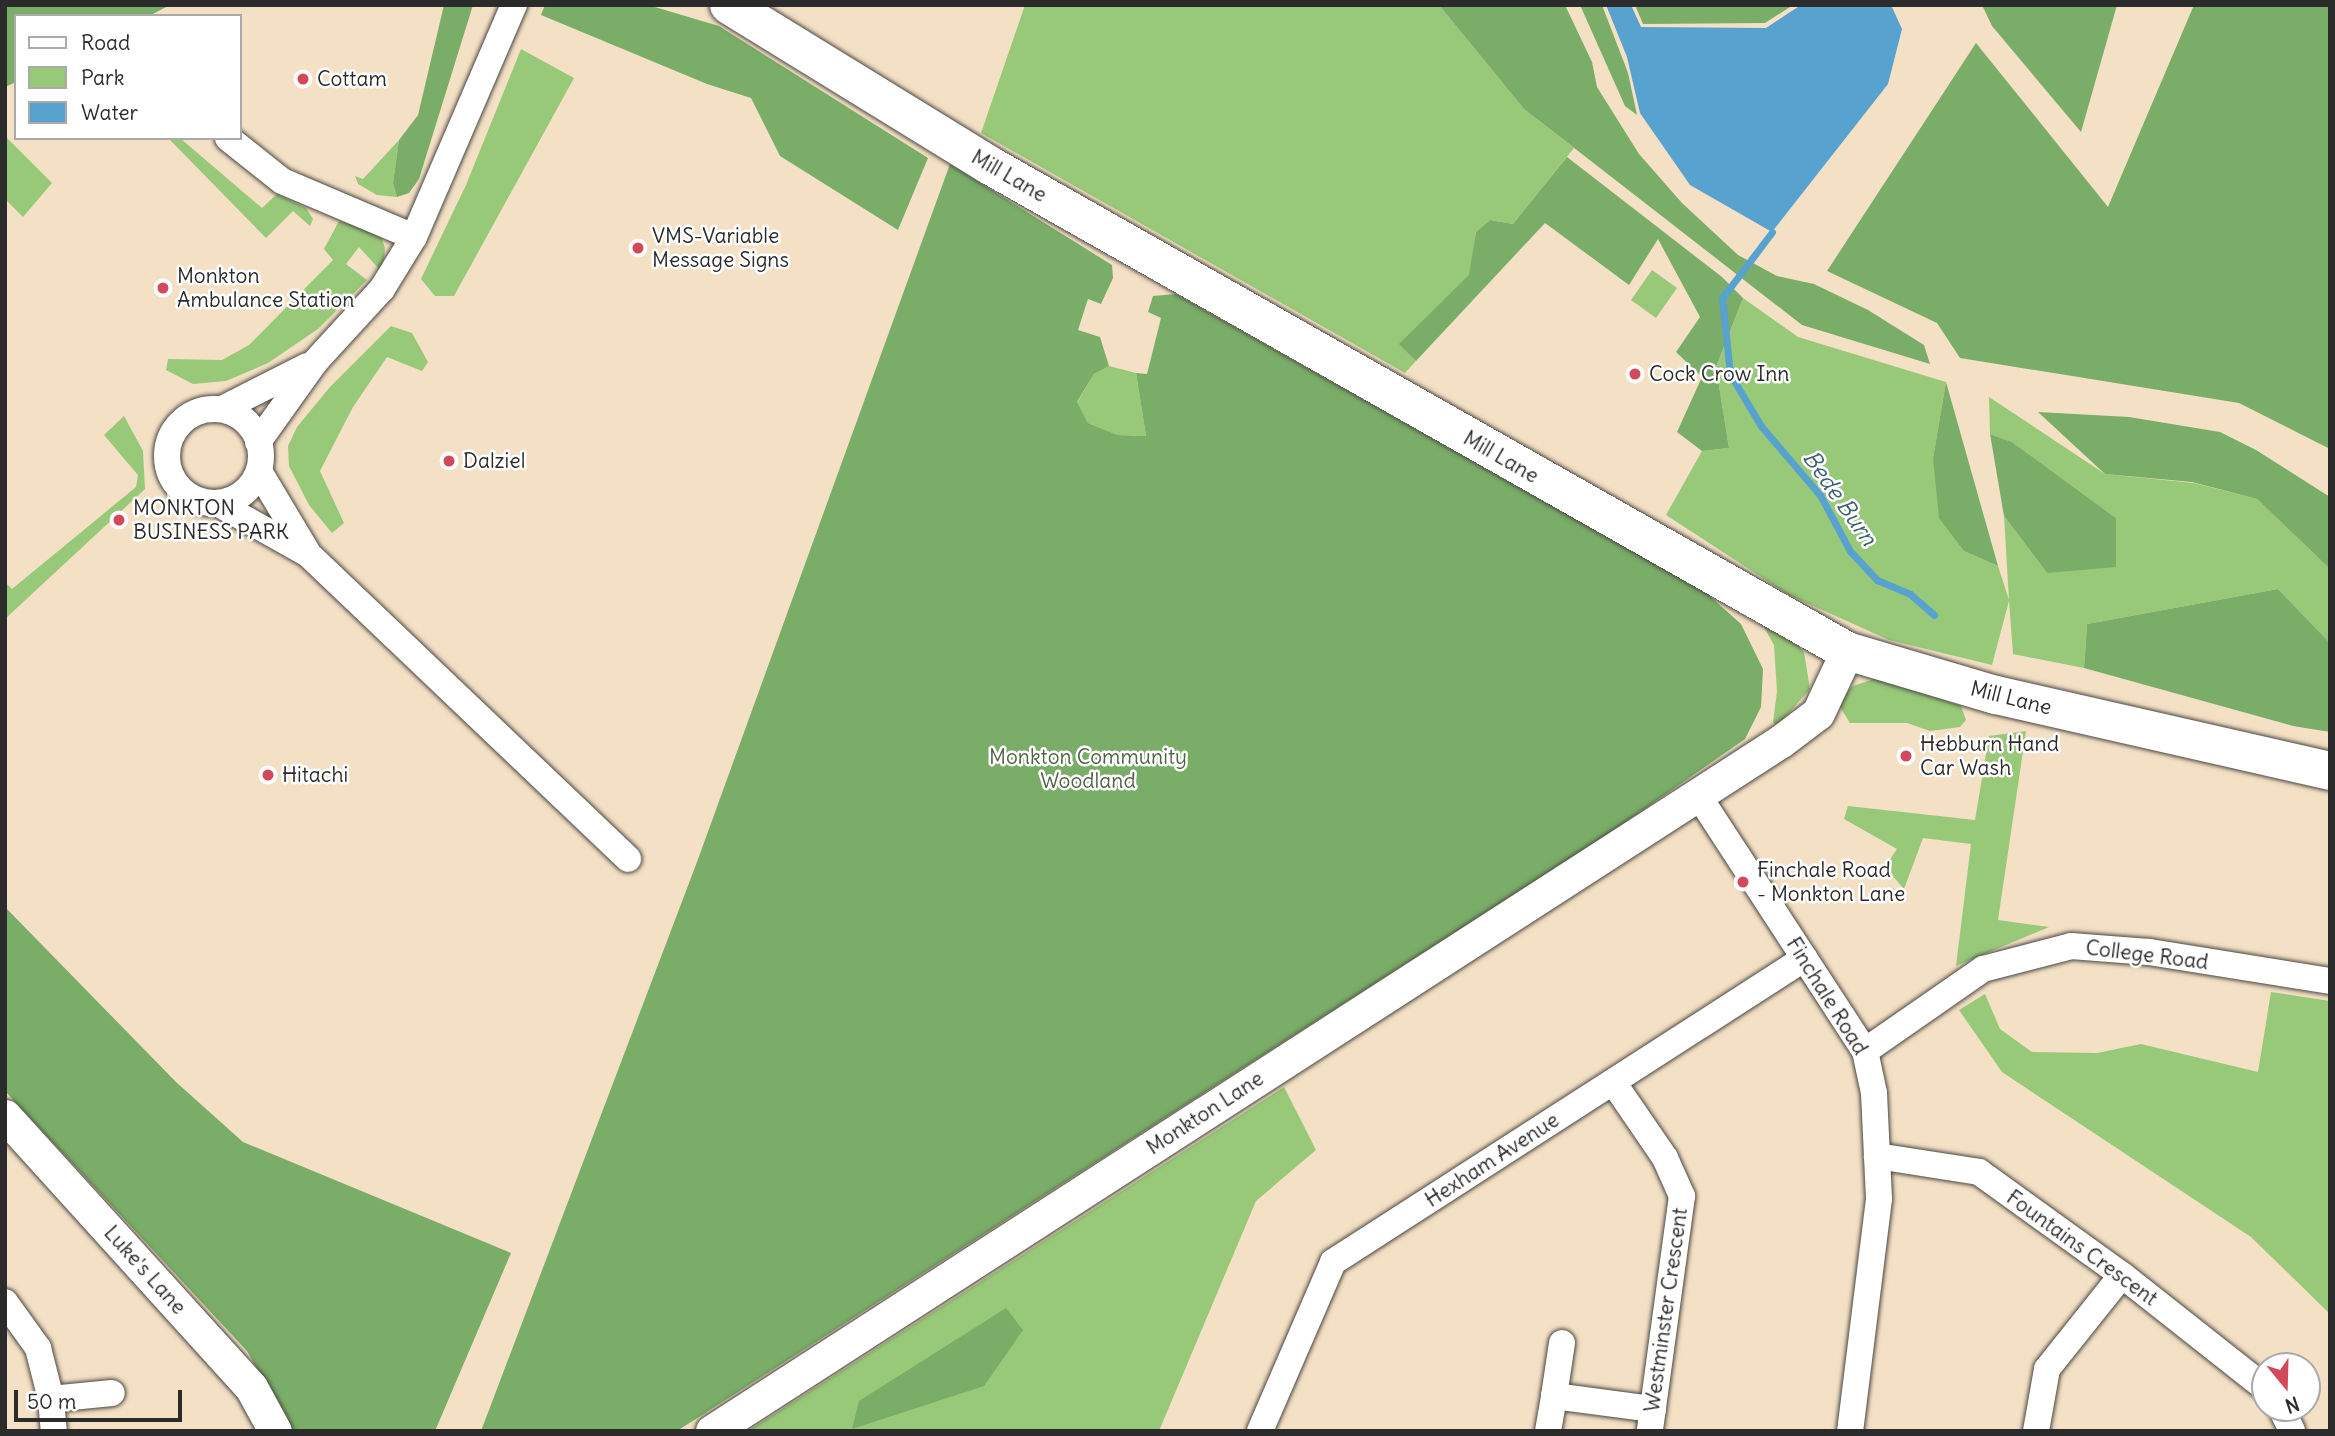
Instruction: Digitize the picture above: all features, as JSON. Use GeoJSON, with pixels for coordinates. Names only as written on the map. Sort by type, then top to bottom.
{"type":"FeatureCollection","features":[{"type":"Feature","properties":{"kind":"main road","name":"Mill Lane"},"geometry":{"type":"LineString","coordinates":[[729,5],[989,165],[1847,651],[1996,695],[2330,771]]}},
{"type":"Feature","properties":{"kind":"street"},"geometry":{"type":"LineString","coordinates":[[258,442],[315,362],[382,289],[414,237],[510,8]]}},
{"type":"Feature","properties":{"kind":"street"},"geometry":{"type":"LineString","coordinates":[[231,140],[282,181],[414,237]]}},
{"type":"Feature","properties":{"kind":"street"},"geometry":{"type":"LineString","coordinates":[[315,362],[222,409],[198,411],[183,420],[167,447],[173,478],[183,492],[217,503],[308,554],[628,859]]}},
{"type":"Feature","properties":{"kind":"street"},"geometry":{"type":"LineString","coordinates":[[222,409],[239,417],[258,442],[260,473],[308,554]]}},
{"type":"Feature","properties":{"kind":"street"},"geometry":{"type":"LineString","coordinates":[[217,503],[234,498],[260,473]]}},
{"type":"Feature","properties":{"kind":"street","name":"Monkton Lane"},"geometry":{"type":"LineString","coordinates":[[712,1431],[1698,796],[1818,713],[1847,651]]}},
{"type":"Feature","properties":{"kind":"street","name":"Finchale Road"},"geometry":{"type":"LineString","coordinates":[[1698,796],[1865,1051],[1874,1093],[1879,1199],[1850,1431]]}},
{"type":"Feature","properties":{"kind":"street","name":"College Road"},"geometry":{"type":"LineString","coordinates":[[1865,1051],[1983,969],[2071,946],[2149,952],[2330,981]]}},
{"type":"Feature","properties":{"kind":"street","name":"Hexham Avenue"},"geometry":{"type":"LineString","coordinates":[[1261,1431],[1333,1262],[1805,958]]}},
{"type":"Feature","properties":{"kind":"street","name":"Westminster Crescent"},"geometry":{"type":"LineString","coordinates":[[1613,1082],[1665,1158],[1682,1196],[1651,1420]]}},
{"type":"Feature","properties":{"kind":"street","name":"Luke's Lane"},"geometry":{"type":"LineString","coordinates":[[5,1116],[251,1387],[275,1431]]}},
{"type":"Feature","properties":{"kind":"street","name":"Fountains Crescent"},"geometry":{"type":"LineString","coordinates":[[1877,1156],[1979,1172],[2122,1275],[2251,1377]]}},
{"type":"Feature","properties":{"kind":"street"},"geometry":{"type":"LineString","coordinates":[[2036,1431],[2047,1369],[2122,1275]]}},
{"type":"Feature","properties":{"kind":"street"},"geometry":{"type":"LineString","coordinates":[[5,1302],[38,1348],[51,1399],[54,1431]]}},
{"type":"Feature","properties":{"kind":"street"},"geometry":{"type":"LineString","coordinates":[[1548,1431],[1562,1343]]}},
{"type":"Feature","properties":{"kind":"street"},"geometry":{"type":"LineString","coordinates":[[51,1399],[112,1392]]}},
{"type":"Feature","properties":{"kind":"street"},"geometry":{"type":"LineString","coordinates":[[1554,1396],[1651,1420]]}},
{"type":"Feature","properties":{"kind":"green space"},"geometry":{"type":"Polygon","coordinates":[[[5,5],[170,5],[153,14],[14,14],[14,83],[5,87],[5,5]]]}},
{"type":"Feature","properties":{"kind":"green space"},"geometry":{"type":"Polygon","coordinates":[[[444,5],[473,5],[419,179],[409,193],[397,197],[393,183],[399,140],[418,115],[444,5]]]}},
{"type":"Feature","properties":{"kind":"green space"},"geometry":{"type":"Polygon","coordinates":[[[545,5],[648,5],[719,26],[928,158],[898,230],[780,156],[751,98],[707,84],[541,15],[545,5]]]}},
{"type":"Feature","properties":{"kind":"green space"},"geometry":{"type":"Polygon","coordinates":[[[1025,5],[1439,5],[1524,109],[1574,148],[1513,224],[1490,220],[1476,232],[1470,275],[1400,344],[1416,361],[1405,373],[981,133],[1025,5]]]}},
{"type":"Feature","properties":{"kind":"green space"},"geometry":{"type":"Polygon","coordinates":[[[1439,5],[1565,5],[1592,62],[1597,87],[1639,154],[1682,203],[1738,255],[1777,276],[1814,284],[1868,310],[1924,345],[1930,364],[1802,325],[1524,109],[1439,5]]]}},
{"type":"Feature","properties":{"kind":"green space"},"geometry":{"type":"Polygon","coordinates":[[[1580,5],[1602,5],[1628,73],[1637,115],[1625,106],[1580,5]]]}},
{"type":"Feature","properties":{"kind":"green space"},"geometry":{"type":"Polygon","coordinates":[[[1635,5],[1793,5],[1765,23],[1643,24],[1635,5]]]}},
{"type":"Feature","properties":{"kind":"green space"},"geometry":{"type":"Polygon","coordinates":[[[1982,5],[2117,5],[2081,132],[1992,26],[1982,5]]]}},
{"type":"Feature","properties":{"kind":"green space"},"geometry":{"type":"Polygon","coordinates":[[[2194,5],[2330,5],[2330,449],[2239,403],[1960,358],[1937,323],[1827,271],[1976,43],[2108,207],[2194,5]]]}},
{"type":"Feature","properties":{"kind":"green space"},"geometry":{"type":"Polygon","coordinates":[[[521,49],[574,78],[454,296],[435,296],[421,279],[466,185],[521,49]]]}},
{"type":"Feature","properties":{"kind":"green space"},"geometry":{"type":"Polygon","coordinates":[[[5,136],[52,183],[23,217],[5,199],[5,136]]]}},
{"type":"Feature","properties":{"kind":"green space"},"geometry":{"type":"Polygon","coordinates":[[[170,140],[182,140],[262,208],[277,194],[306,208],[313,219],[310,226],[293,211],[266,238],[170,140]]]}},
{"type":"Feature","properties":{"kind":"green space"},"geometry":{"type":"Polygon","coordinates":[[[399,140],[393,183],[397,197],[377,195],[358,184],[355,176],[363,179],[399,140]]]}},
{"type":"Feature","properties":{"kind":"green space"},"geometry":{"type":"Polygon","coordinates":[[[1567,157],[1722,277],[1743,298],[1716,367],[1729,448],[1702,451],[1677,432],[1702,377],[1676,352],[1700,317],[1658,239],[1629,285],[1545,223],[1416,361],[1399,344],[1469,275],[1476,232],[1490,220],[1513,224],[1567,157]]]}},
{"type":"Feature","properties":{"kind":"green space","name":"Monkton Community Woodland"},"geometry":{"type":"Polygon","coordinates":[[[950,164],[1112,265],[1113,278],[1101,304],[1088,299],[1078,330],[1100,337],[1109,366],[1094,374],[1077,402],[1088,423],[1118,435],[1146,436],[1136,373],[1147,374],[1161,318],[1148,312],[1153,296],[1176,294],[1704,591],[1741,624],[1763,669],[1761,707],[1745,739],[1617,828],[677,1431],[481,1431],[697,862],[950,164]]]}},
{"type":"Feature","properties":{"kind":"green space"},"geometry":{"type":"Polygon","coordinates":[[[339,221],[380,234],[385,248],[384,261],[380,270],[359,247],[346,264],[367,280],[318,329],[268,363],[226,381],[193,384],[166,370],[168,359],[222,360],[249,345],[333,260],[324,249],[339,221]]]}},
{"type":"Feature","properties":{"kind":"green space"},"geometry":{"type":"Polygon","coordinates":[[[1652,270],[1677,288],[1656,318],[1631,300],[1652,270]]]}},
{"type":"Feature","properties":{"kind":"green space"},"geometry":{"type":"Polygon","coordinates":[[[1743,298],[1798,337],[1946,382],[1933,458],[1964,551],[1998,566],[2009,600],[2004,516],[2047,573],[2116,518],[2012,442],[1990,434],[1989,397],[2105,474],[2194,483],[2257,499],[2330,569],[2330,643],[2278,589],[2087,624],[2084,668],[2013,654],[2009,601],[1992,665],[1889,640],[1789,595],[1666,515],[1702,451],[1729,448],[1716,367],[1743,298]]]}},
{"type":"Feature","properties":{"kind":"green space"},"geometry":{"type":"Polygon","coordinates":[[[391,326],[412,333],[428,362],[422,371],[387,357],[353,407],[320,471],[344,523],[332,533],[309,505],[289,466],[288,446],[297,427],[330,387],[391,326]]]}},
{"type":"Feature","properties":{"kind":"green space"},"geometry":{"type":"Polygon","coordinates":[[[1109,366],[1136,373],[1146,436],[1118,435],[1088,423],[1077,403],[1094,374],[1109,366]]]}},
{"type":"Feature","properties":{"kind":"green space"},"geometry":{"type":"Polygon","coordinates":[[[1946,382],[1998,566],[1964,551],[1939,518],[1933,458],[1946,382]]]}},
{"type":"Feature","properties":{"kind":"green space"},"geometry":{"type":"Polygon","coordinates":[[[2038,412],[2129,417],[2220,432],[2256,450],[2330,497],[2330,569],[2257,499],[2192,482],[2105,474],[2038,412]]]}},
{"type":"Feature","properties":{"kind":"green space"},"geometry":{"type":"Polygon","coordinates":[[[124,416],[143,451],[145,489],[5,619],[5,582],[12,589],[136,487],[138,475],[104,435],[124,416]]]}},
{"type":"Feature","properties":{"kind":"green space"},"geometry":{"type":"Polygon","coordinates":[[[1990,434],[2012,442],[2116,518],[2116,567],[2047,573],[2004,516],[1990,434]]]}},
{"type":"Feature","properties":{"kind":"green space"},"geometry":{"type":"Polygon","coordinates":[[[2278,589],[2330,643],[2330,732],[2293,726],[2084,668],[2087,624],[2278,589]]]}},
{"type":"Feature","properties":{"kind":"green space"},"geometry":{"type":"Polygon","coordinates":[[[1752,606],[1804,652],[1810,689],[1777,726],[1773,722],[1777,692],[1774,645],[1752,606]]]}},
{"type":"Feature","properties":{"kind":"green space"},"geometry":{"type":"Polygon","coordinates":[[[1877,678],[1961,706],[1966,720],[1960,727],[1930,731],[1907,723],[1850,723],[1840,707],[1844,696],[1853,686],[1877,678]]]}},
{"type":"Feature","properties":{"kind":"green space"},"geometry":{"type":"Polygon","coordinates":[[[2026,731],[1998,920],[2049,927],[1956,966],[1971,844],[1923,838],[1904,889],[1885,867],[1897,849],[1844,819],[1848,806],[1975,820],[1989,736],[2026,731]]]}},
{"type":"Feature","properties":{"kind":"green space"},"geometry":{"type":"Polygon","coordinates":[[[5,907],[176,1082],[243,1142],[511,1253],[435,1431],[293,1431],[247,1351],[5,1091],[5,907]]]}},
{"type":"Feature","properties":{"kind":"green space"},"geometry":{"type":"Polygon","coordinates":[[[2271,992],[2330,1001],[2330,1314],[2251,1237],[2002,1072],[1959,1010],[1985,994],[2000,1029],[2032,1052],[2097,1053],[2141,1044],[2258,1072],[2271,992]]]}},
{"type":"Feature","properties":{"kind":"green space"},"geometry":{"type":"Polygon","coordinates":[[[1284,1087],[1316,1150],[1256,1201],[1159,1431],[748,1431],[1284,1087]]]}},
{"type":"Feature","properties":{"kind":"green space"},"geometry":{"type":"Polygon","coordinates":[[[1006,1308],[1023,1330],[984,1386],[852,1429],[859,1401],[1006,1308]]]}},
{"type":"Feature","properties":{"kind":"water"},"geometry":{"type":"Polygon","coordinates":[[[1606,5],[1631,5],[1641,27],[1766,28],[1801,5],[1891,5],[1902,29],[1888,84],[1772,232],[1690,185],[1640,113],[1627,57],[1606,5]]]}},
{"type":"Feature","properties":{"kind":"waterway","name":"Bede Burn"},"geometry":{"type":"LineString","coordinates":[[1772,232],[1722,298],[1730,374],[1761,426],[1820,495],[1850,551],[1877,580],[1910,594],[1934,615]]}},
{"type":"Feature","properties":{"kind":"place","name":"Cottam"},"geometry":{"type":"Point","coordinates":[303,79]}},
{"type":"Feature","properties":{"kind":"place","name":"VMS-Variable Message Signs"},"geometry":{"type":"Point","coordinates":[638,248]}},
{"type":"Feature","properties":{"kind":"place","name":"Monkton Ambulance Station"},"geometry":{"type":"Point","coordinates":[163,288]}},
{"type":"Feature","properties":{"kind":"place","name":"Cock Crow Inn"},"geometry":{"type":"Point","coordinates":[1635,374]}},
{"type":"Feature","properties":{"kind":"place","name":"Dalziel"},"geometry":{"type":"Point","coordinates":[449,461]}},
{"type":"Feature","properties":{"kind":"place","name":"MONKTON BUSINESS PARK"},"geometry":{"type":"Point","coordinates":[119,520]}},
{"type":"Feature","properties":{"kind":"place","name":"Hebburn Hand Car Wash"},"geometry":{"type":"Point","coordinates":[1906,756]}},
{"type":"Feature","properties":{"kind":"place","name":"Hitachi"},"geometry":{"type":"Point","coordinates":[268,775]}},
{"type":"Feature","properties":{"kind":"place","name":"Finchale Road - Monkton Lane"},"geometry":{"type":"Point","coordinates":[1743,882]}}]}
